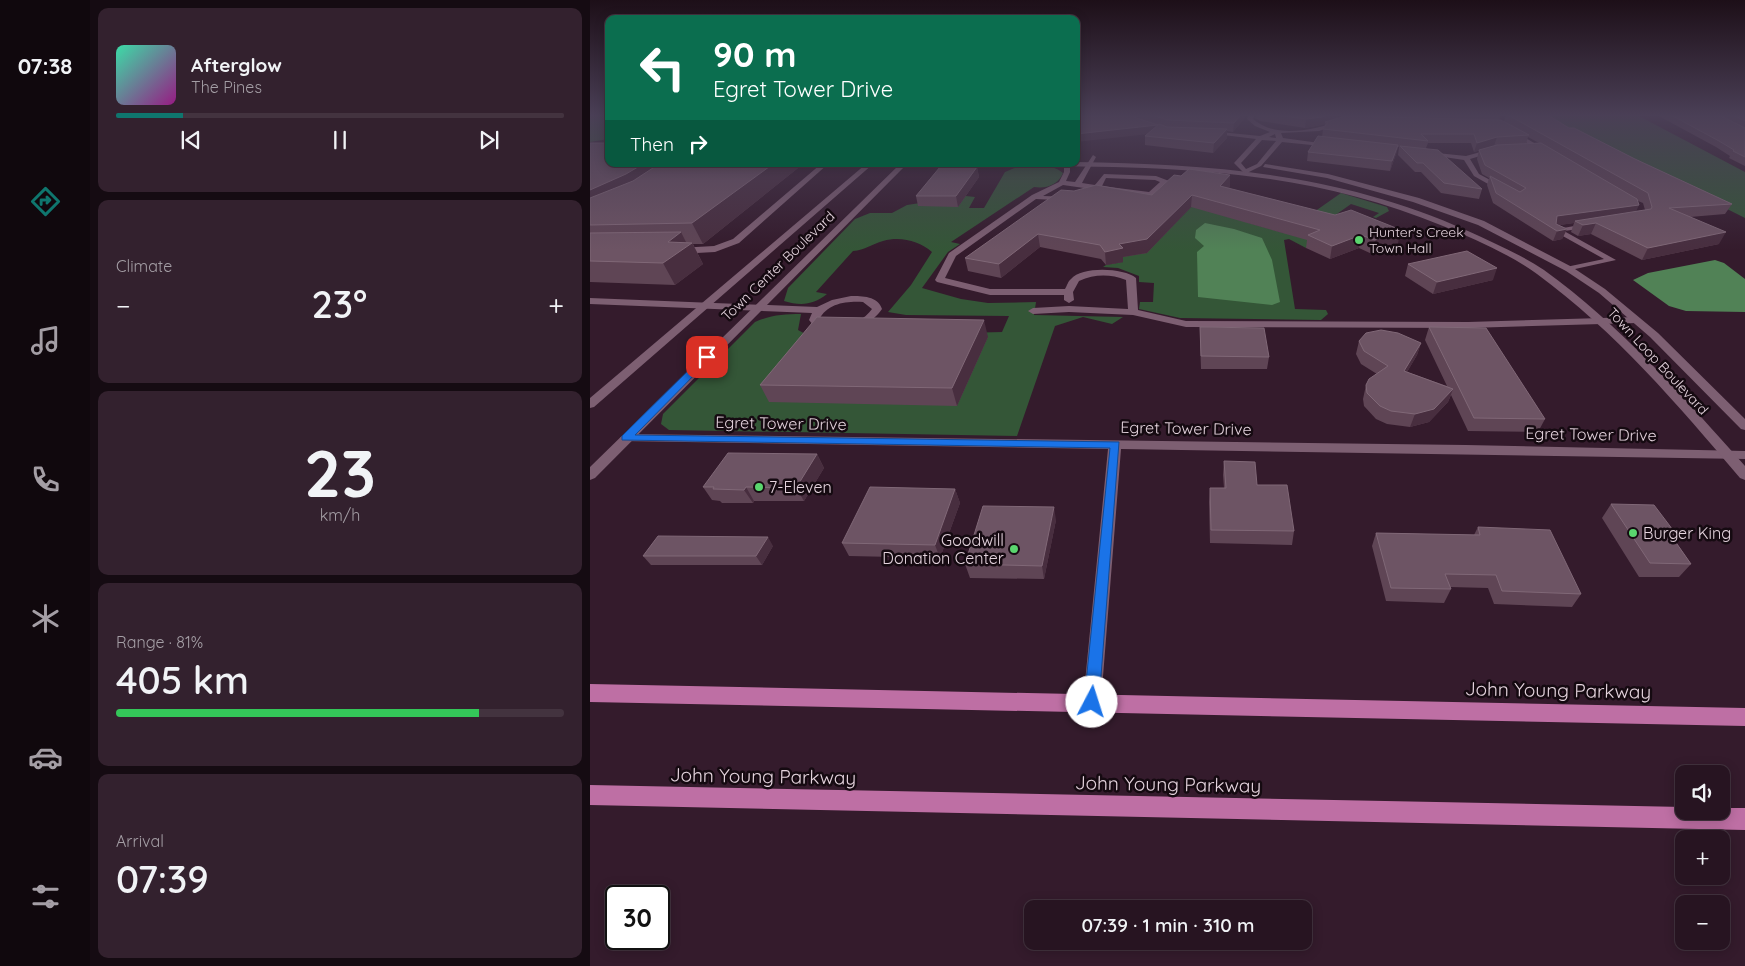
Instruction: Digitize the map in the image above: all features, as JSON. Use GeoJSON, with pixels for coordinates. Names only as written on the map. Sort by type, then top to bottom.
{"type":"FeatureCollection","features":[{"type":"Feature","properties":{"kind":"highway","name":"John Young Parkway"},"geometry":{"type":"LineString","coordinates":[[590,693],[1745,717]]}},
{"type":"Feature","properties":{"kind":"highway","name":"John Young Parkway"},"geometry":{"type":"LineString","coordinates":[[590,795],[1745,819]]}},
{"type":"Feature","properties":{"kind":"street"},"geometry":{"type":"LineString","coordinates":[[1077,185],[1091,160]]}},
{"type":"Feature","properties":{"kind":"street","name":"Town Loop Boulevard"},"geometry":{"type":"LineString","coordinates":[[1080,162],[1091,160]]}},
{"type":"Feature","properties":{"kind":"street","name":"Town Loop Boulevard"},"geometry":{"type":"LineString","coordinates":[[1092,160],[1245,172],[1332,188],[1426,216],[1524,262],[1539,271],[1603,321],[1745,475]]}},
{"type":"Feature","properties":{"kind":"street","name":"Town Loop Boulevard"},"geometry":{"type":"LineString","coordinates":[[1095,160],[1237,163],[1328,176],[1416,200],[1481,223],[1569,269],[1602,291],[1654,335],[1745,426]]}},
{"type":"Feature","properties":{"kind":"street"},"geometry":{"type":"LineString","coordinates":[[1240,160],[1237,163],[1245,172],[1259,165],[1263,160]]}},
{"type":"Feature","properties":{"kind":"street"},"geometry":{"type":"LineString","coordinates":[[1467,160],[1476,175],[1509,194]]}},
{"type":"Feature","properties":{"kind":"street"},"geometry":{"type":"LineString","coordinates":[[666,250],[715,249],[736,241],[822,167]]}},
{"type":"Feature","properties":{"kind":"street","name":"Town Center Boulevard"},"geometry":{"type":"LineString","coordinates":[[590,404],[866,167]]}},
{"type":"Feature","properties":{"kind":"street","name":"Town Center Boulevard"},"geometry":{"type":"LineString","coordinates":[[590,475],[757,307],[901,167]]}},
{"type":"Feature","properties":{"kind":"street"},"geometry":{"type":"LineString","coordinates":[[1062,183],[1067,167]]}},
{"type":"Feature","properties":{"kind":"street"},"geometry":{"type":"LineString","coordinates":[[1035,197],[1056,200],[1092,195],[1099,188],[1104,176],[1156,178],[1165,181],[1151,194],[1099,188],[1062,183],[1035,197],[952,255],[940,280],[990,292],[1068,292]]}},
{"type":"Feature","properties":{"kind":"street"},"geometry":{"type":"LineString","coordinates":[[1569,269],[1612,260],[1556,230],[1603,223]]}},
{"type":"Feature","properties":{"kind":"street"},"geometry":{"type":"LineString","coordinates":[[1069,309],[1068,292],[1075,278],[1092,271],[1114,272],[1131,278],[1133,312]]}},
{"type":"Feature","properties":{"kind":"street"},"geometry":{"type":"LineString","coordinates":[[590,301],[820,310],[836,302],[856,299],[872,302],[878,309],[870,319],[862,323],[831,329],[816,324],[814,320],[820,310]]}},
{"type":"Feature","properties":{"kind":"street"},"geometry":{"type":"LineString","coordinates":[[1033,310],[1069,309],[1133,312],[1186,324],[1468,325],[1636,320]]}},
{"type":"Feature","properties":{"kind":"street","name":"Egret Tower Drive"},"geometry":{"type":"LineString","coordinates":[[626,438],[1466,449],[1745,456]]}},
{"type":"Feature","properties":{"kind":"street"},"geometry":{"type":"LineString","coordinates":[[1092,702],[1115,445]]}},
{"type":"Feature","properties":{"kind":"shaded area"},"geometry":{"type":"Polygon","coordinates":[[[1630,160],[1722,160],[1745,172],[1745,218],[1630,160]]]}},
{"type":"Feature","properties":{"kind":"shaded area"},"geometry":{"type":"Polygon","coordinates":[[[1017,167],[1048,167],[1063,173],[1055,183],[1047,187],[1034,187],[951,242],[960,244],[948,252],[922,288],[961,299],[988,303],[1036,302],[1034,315],[1123,317],[1112,324],[1083,317],[1055,326],[1017,436],[669,430],[661,424],[663,414],[755,322],[767,318],[801,314],[798,330],[811,337],[1002,332],[1009,316],[906,315],[888,312],[911,285],[932,252],[916,242],[903,239],[883,241],[853,251],[816,292],[827,294],[817,300],[807,304],[784,301],[788,288],[855,219],[870,213],[892,213],[907,205],[966,196],[975,197],[969,208],[984,208],[1005,172],[1017,167]]]}},
{"type":"Feature","properties":{"kind":"shaded area"},"geometry":{"type":"Polygon","coordinates":[[[1341,193],[1387,207],[1389,211],[1376,218],[1373,217],[1379,213],[1351,204],[1334,216],[1306,248],[1289,239],[1284,240],[1295,309],[1326,310],[1328,314],[1321,320],[1180,318],[1139,309],[1140,302],[1153,302],[1154,283],[1139,282],[1139,276],[1118,268],[1103,267],[1123,262],[1120,257],[1147,252],[1202,196],[1249,223],[1284,233],[1341,193]]]}},
{"type":"Feature","properties":{"kind":"shaded area"},"geometry":{"type":"Polygon","coordinates":[[[1205,223],[1234,229],[1262,238],[1272,260],[1280,302],[1272,305],[1198,297],[1197,252],[1204,246],[1195,238],[1196,230],[1205,223]]]}},
{"type":"Feature","properties":{"kind":"shaded area"},"geometry":{"type":"Polygon","coordinates":[[[1715,260],[1724,263],[1745,279],[1745,312],[1686,311],[1669,306],[1633,280],[1648,273],[1715,260]]]}},
{"type":"Feature","properties":{"kind":"building"},"geometry":{"type":"Polygon","coordinates":[[[590,160],[605,160],[605,167],[638,167],[626,174],[590,190],[590,160]]]}},
{"type":"Feature","properties":{"kind":"building"},"geometry":{"type":"Polygon","coordinates":[[[1414,160],[1449,160],[1482,189],[1444,183],[1423,163],[1417,163],[1414,160]]]}},
{"type":"Feature","properties":{"kind":"building"},"geometry":{"type":"Polygon","coordinates":[[[1483,160],[1570,160],[1637,199],[1639,205],[1557,216],[1556,224],[1567,229],[1557,231],[1496,193],[1490,176],[1520,192],[1526,188],[1485,165],[1483,160]]]}},
{"type":"Feature","properties":{"kind":"building"},"geometry":{"type":"Polygon","coordinates":[[[1589,160],[1637,160],[1732,204],[1669,208],[1726,232],[1648,248],[1596,223],[1583,225],[1575,221],[1651,209],[1648,193],[1589,160]]]}},
{"type":"Feature","properties":{"kind":"building"},"geometry":{"type":"Polygon","coordinates":[[[654,167],[769,167],[692,223],[590,225],[590,198],[633,181],[654,167]]]}},
{"type":"Feature","properties":{"kind":"building"},"geometry":{"type":"Polygon","coordinates":[[[940,167],[977,167],[956,196],[916,196],[940,167]]]}},
{"type":"Feature","properties":{"kind":"building"},"geometry":{"type":"Polygon","coordinates":[[[1189,169],[1230,175],[1220,186],[1335,215],[1351,210],[1401,230],[1375,240],[1361,235],[1332,246],[1308,235],[1320,230],[1192,195],[1147,239],[1119,244],[1123,248],[1105,252],[1100,245],[1038,234],[999,264],[965,258],[1061,190],[1074,191],[1096,185],[1152,195],[1174,175],[1181,176],[1189,169]]]}},
{"type":"Feature","properties":{"kind":"building"},"geometry":{"type":"Polygon","coordinates":[[[681,232],[668,242],[692,243],[663,263],[590,261],[590,233],[681,232]]]}},
{"type":"Feature","properties":{"kind":"building"},"geometry":{"type":"Polygon","coordinates":[[[1467,251],[1497,268],[1437,282],[1408,264],[1467,251]]]}},
{"type":"Feature","properties":{"kind":"building"},"geometry":{"type":"Polygon","coordinates":[[[817,317],[984,320],[952,388],[760,385],[817,317]]]}},
{"type":"Feature","properties":{"kind":"building"},"geometry":{"type":"Polygon","coordinates":[[[1200,327],[1264,328],[1269,357],[1201,356],[1200,327]]]}},
{"type":"Feature","properties":{"kind":"building"},"geometry":{"type":"Polygon","coordinates":[[[1429,327],[1486,328],[1545,419],[1474,418],[1429,327]]]}},
{"type":"Feature","properties":{"kind":"building"},"geometry":{"type":"Polygon","coordinates":[[[1381,330],[1398,333],[1421,343],[1404,371],[1453,389],[1434,409],[1415,414],[1391,411],[1380,406],[1367,393],[1366,385],[1369,379],[1388,366],[1364,351],[1359,341],[1366,333],[1381,330]]]}},
{"type":"Feature","properties":{"kind":"building"},"geometry":{"type":"Polygon","coordinates":[[[728,453],[817,454],[796,488],[746,487],[744,490],[703,487],[728,453]]]}},
{"type":"Feature","properties":{"kind":"building"},"geometry":{"type":"Polygon","coordinates":[[[1224,461],[1255,462],[1257,485],[1287,485],[1294,531],[1211,530],[1210,488],[1226,488],[1224,461]]]}},
{"type":"Feature","properties":{"kind":"building"},"geometry":{"type":"Polygon","coordinates":[[[870,487],[955,489],[935,545],[842,543],[870,487]]]}},
{"type":"Feature","properties":{"kind":"building"},"geometry":{"type":"Polygon","coordinates":[[[1611,504],[1654,505],[1676,534],[1670,534],[1691,564],[1650,563],[1611,504]]]}},
{"type":"Feature","properties":{"kind":"building","name":"Goodwill Donation Center"},"geometry":{"type":"Polygon","coordinates":[[[983,506],[1054,507],[1042,566],[965,564],[983,506]]]}},
{"type":"Feature","properties":{"kind":"building"},"geometry":{"type":"Polygon","coordinates":[[[1478,527],[1550,530],[1581,594],[1502,591],[1496,575],[1445,574],[1451,589],[1391,588],[1376,533],[1480,535],[1478,527]]]}},
{"type":"Feature","properties":{"kind":"building"},"geometry":{"type":"Polygon","coordinates":[[[658,536],[768,537],[756,556],[643,556],[658,536]]]}},
{"type":"Feature","properties":{"kind":"place","name":"Hunter's Creek Town Hall"},"geometry":{"type":"Point","coordinates":[1359,240]}},
{"type":"Feature","properties":{"kind":"place","name":"7-Eleven"},"geometry":{"type":"Point","coordinates":[759,487]}},
{"type":"Feature","properties":{"kind":"place","name":"Burger King"},"geometry":{"type":"Point","coordinates":[1633,533]}},
{"type":"Feature","properties":{"kind":"place","name":"Goodwill Donation Center"},"geometry":{"type":"Point","coordinates":[1014,549]}},
{"type":"Feature","properties":{"kind":"route"},"geometry":{"type":"LineString","coordinates":[[707,357],[626,438],[1115,445],[1092,702]]}}]}
